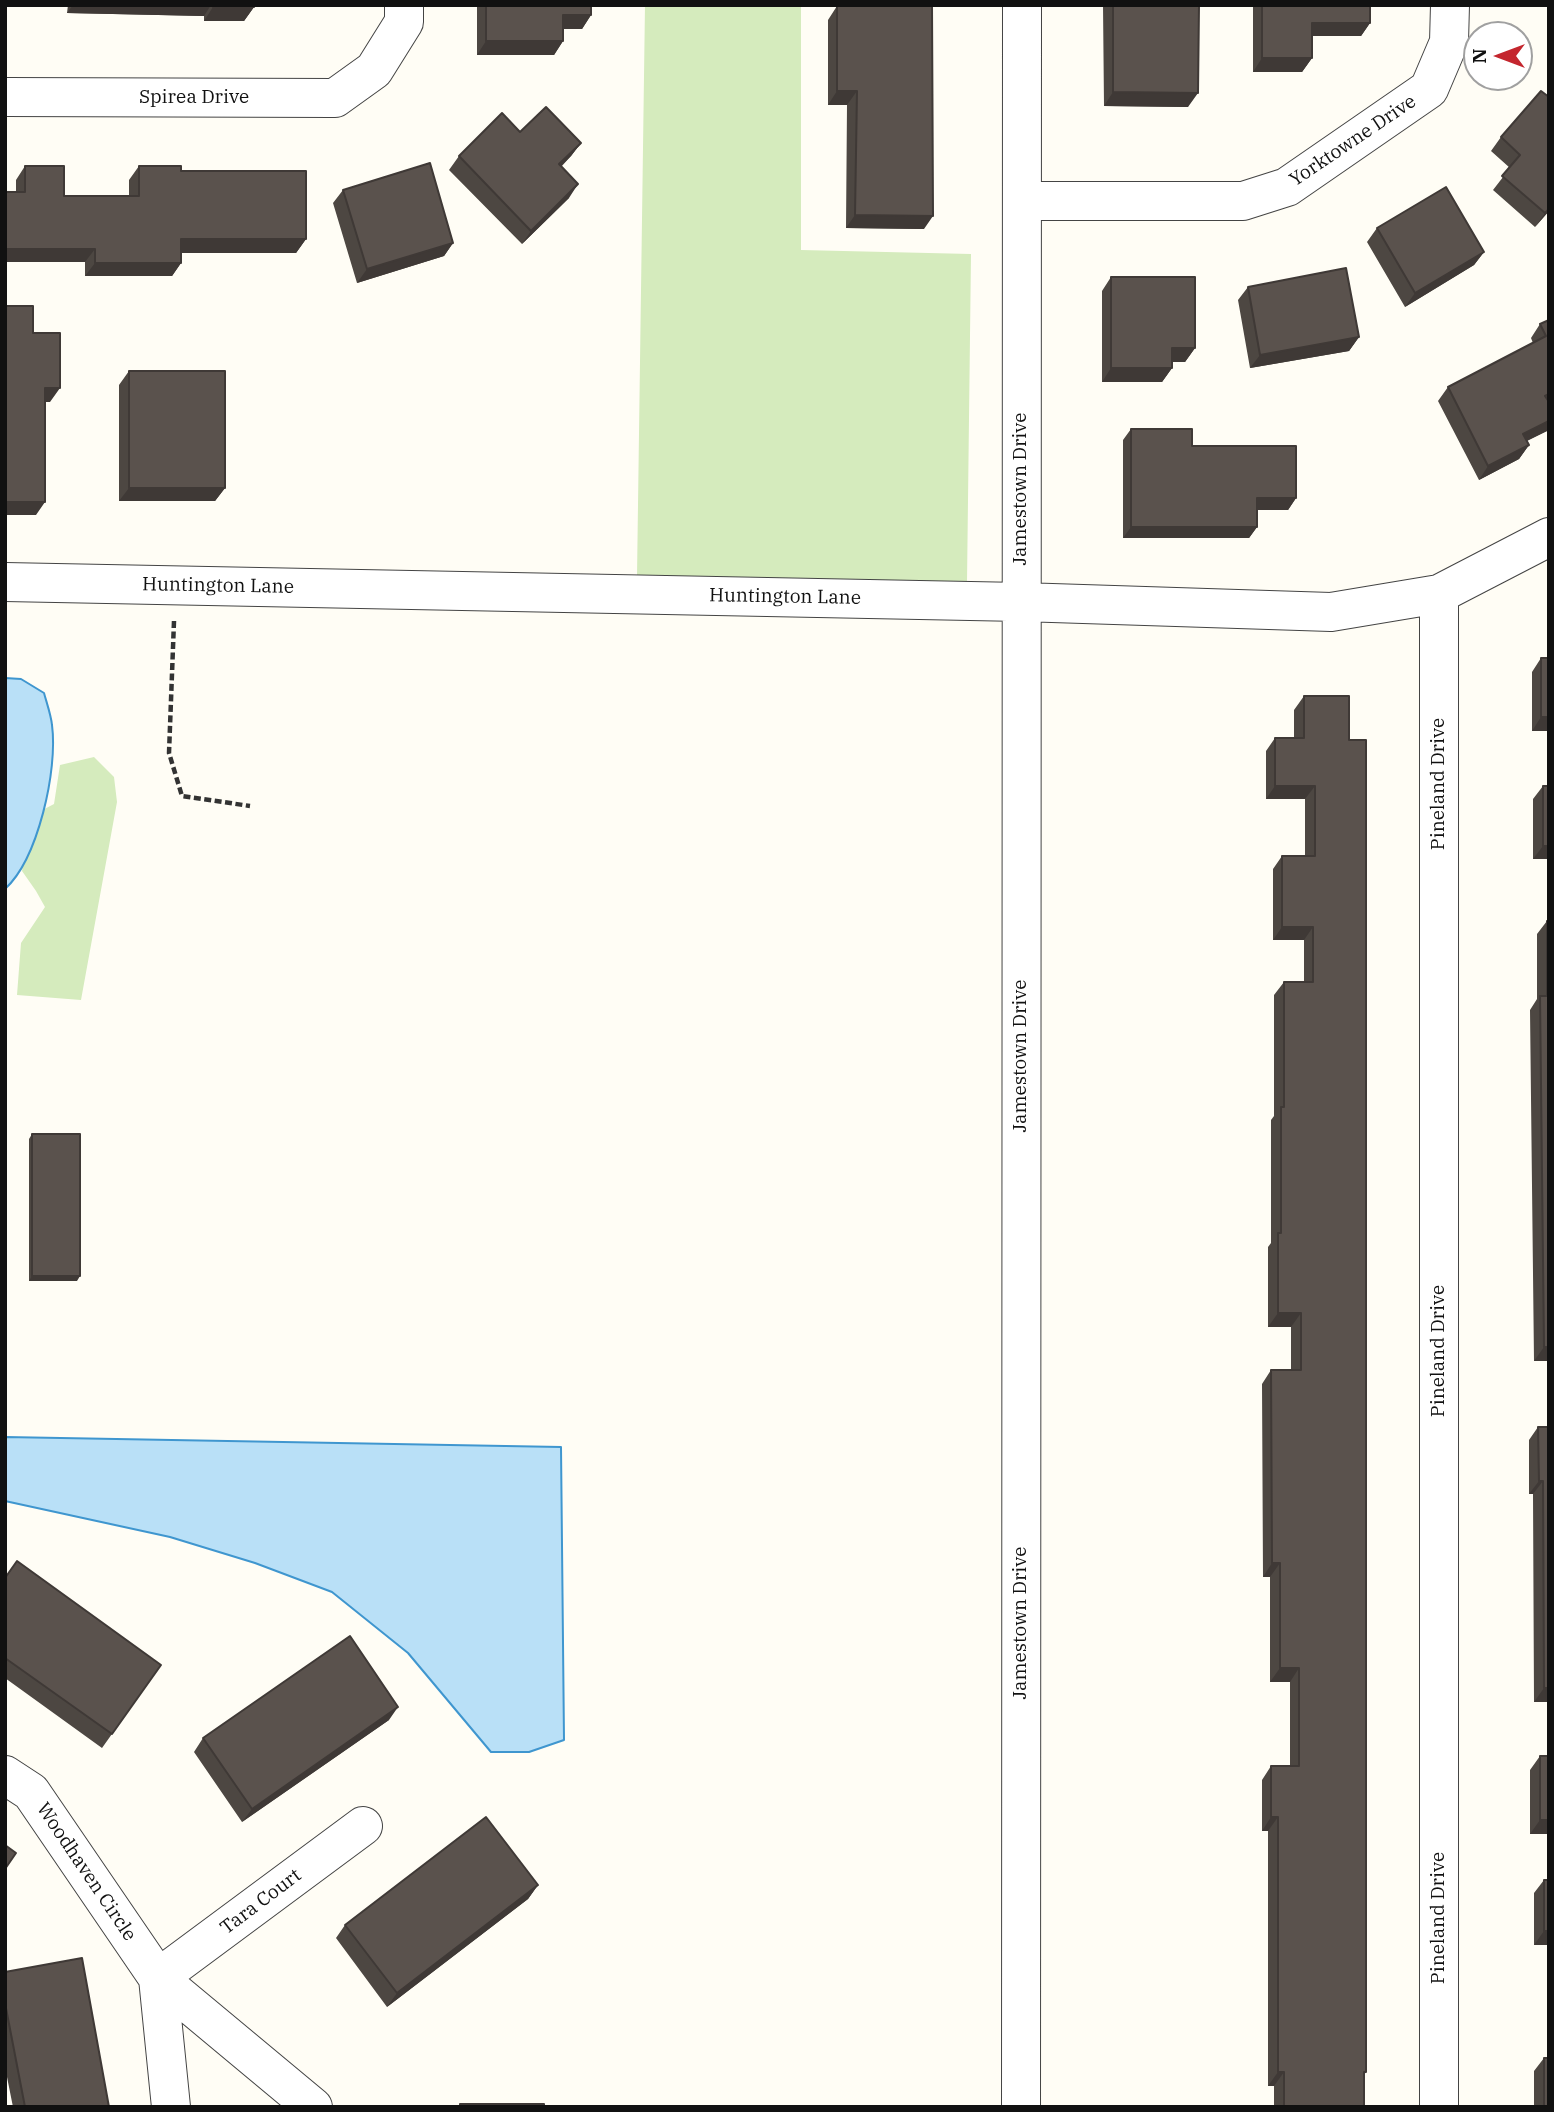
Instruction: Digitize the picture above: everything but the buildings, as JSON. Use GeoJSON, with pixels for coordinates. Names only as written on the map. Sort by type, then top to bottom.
{"type":"FeatureCollection","features":[{"type":"Feature","properties":{"kind":"street","name":"Spirea Drive"},"geometry":{"type":"LineString","coordinates":[[5,97],[335,98],[374,70],[404,22],[404,5]]}},
{"type":"Feature","properties":{"kind":"street","name":"Jamestown Drive"},"geometry":{"type":"LineString","coordinates":[[1020,2107],[1022,5]]}},
{"type":"Feature","properties":{"kind":"street","name":"Yorktowne Drive"},"geometry":{"type":"LineString","coordinates":[[1022,201],[1243,201],[1287,187],[1429,89],[1449,42],[1450,5]]}},
{"type":"Feature","properties":{"kind":"street","name":"Huntington Lane"},"geometry":{"type":"LineString","coordinates":[[5,582],[1020,602],[1331,612],[1439,594],[1549,537]]}},
{"type":"Feature","properties":{"kind":"street","name":"Pineland Drive"},"geometry":{"type":"LineString","coordinates":[[1439,594],[1439,2107]]}},
{"type":"Feature","properties":{"kind":"street","name":"Woodhaven Circle"},"geometry":{"type":"LineString","coordinates":[[5,1775],[31,1792],[158,1978],[313,2107]]}},
{"type":"Feature","properties":{"kind":"street","name":"Tara Court"},"geometry":{"type":"LineString","coordinates":[[158,1978],[363,1826]]}},
{"type":"Feature","properties":{"kind":"street","name":"Woodhaven Circle"},"geometry":{"type":"LineString","coordinates":[[158,1978],[171,2107]]}},
{"type":"Feature","properties":{"kind":"path"},"geometry":{"type":"LineString","coordinates":[[176,585],[169,753],[182,796],[250,806]]}},
{"type":"Feature","properties":{"kind":"green space"},"geometry":{"type":"Polygon","coordinates":[[[645,5],[801,5],[801,250],[971,254],[967,582],[637,576],[645,5]]]}},
{"type":"Feature","properties":{"kind":"green space"},"geometry":{"type":"Polygon","coordinates":[[[94,757],[114,777],[117,802],[81,1000],[17,995],[21,943],[45,907],[22,871],[31,816],[54,804],[60,765],[94,757]]]}},
{"type":"Feature","properties":{"kind":"water"},"geometry":{"type":"Polygon","coordinates":[[[5,678],[21,679],[44,693],[53,744],[48,789],[36,836],[17,875],[5,889],[5,678]]]}},
{"type":"Feature","properties":{"kind":"water"},"geometry":{"type":"Polygon","coordinates":[[[5,1437],[561,1447],[564,1740],[529,1752],[491,1752],[408,1653],[332,1592],[255,1563],[170,1537],[5,1501],[5,1437]]]}}]}
